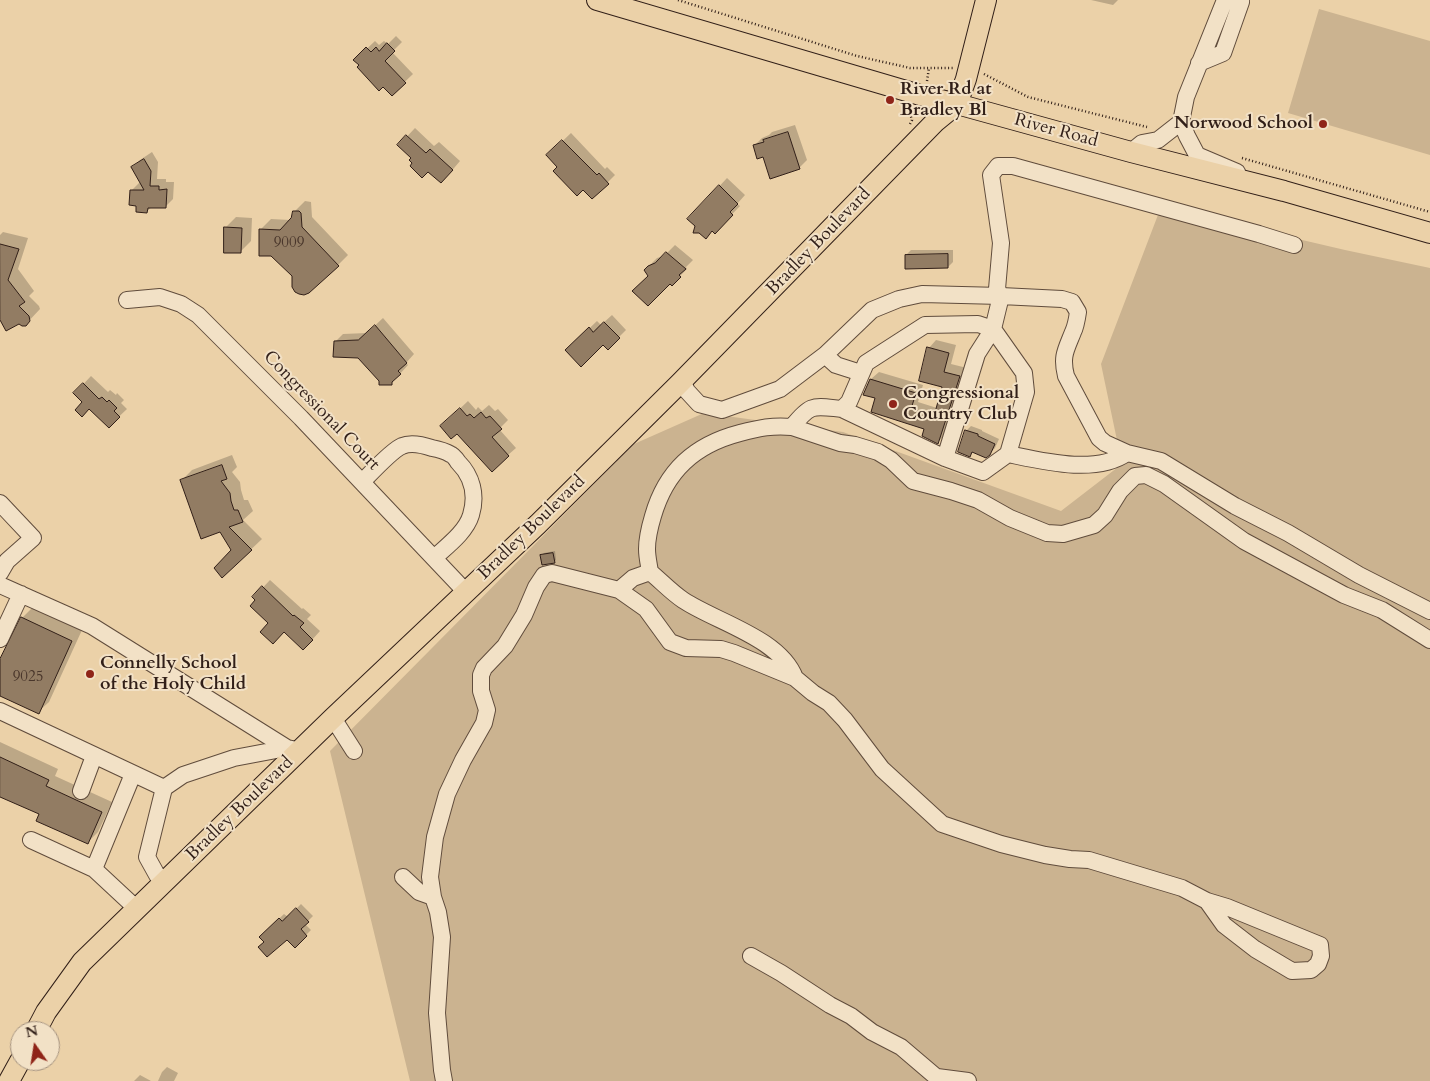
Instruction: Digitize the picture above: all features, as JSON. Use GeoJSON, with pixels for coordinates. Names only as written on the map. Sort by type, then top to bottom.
{"type":"FeatureCollection","features":[{"type":"Feature","properties":{"kind":"main road","name":"River Road"},"geometry":{"type":"LineString","coordinates":[[597,0],[920,95],[1430,233]]}},
{"type":"Feature","properties":{"kind":"main road"},"geometry":{"type":"LineString","coordinates":[[957,104],[969,70],[986,0]]}},
{"type":"Feature","properties":{"kind":"main road","name":"Bradley Boulevard"},"geometry":{"type":"LineString","coordinates":[[41,1021],[82,962],[164,882],[293,750],[332,718],[538,524],[682,381],[935,122],[957,104]]}},
{"type":"Feature","properties":{"kind":"street"},"geometry":{"type":"LineString","coordinates":[[1225,0],[1186,97],[1181,122],[1197,155],[1284,192]]}},
{"type":"Feature","properties":{"kind":"street"},"geometry":{"type":"LineString","coordinates":[[1199,64],[1223,53],[1241,2],[1238,0]]}},
{"type":"Feature","properties":{"kind":"street"},"geometry":{"type":"LineString","coordinates":[[1131,152],[1142,143],[1158,140],[1181,122]]}},
{"type":"Feature","properties":{"kind":"street"},"geometry":{"type":"LineString","coordinates":[[945,458],[977,354],[993,329],[1001,296],[997,289],[1001,243],[991,175],[998,166],[1013,166],[1294,245]]}},
{"type":"Feature","properties":{"kind":"street"},"geometry":{"type":"LineString","coordinates":[[682,381],[687,391],[699,404],[722,410],[780,390],[825,355],[872,310],[899,299],[922,294],[1062,299],[1072,302],[1078,312],[1074,331],[1066,348],[1063,364],[1066,376],[1099,438],[1114,448],[1127,453],[1161,461],[1235,506],[1288,533],[1353,572],[1430,611]]}},
{"type":"Feature","properties":{"kind":"street","name":"Congressional Court"},"geometry":{"type":"LineString","coordinates":[[127,300],[160,297],[180,304],[198,315],[301,418],[466,591]]}},
{"type":"Feature","properties":{"kind":"street"},"geometry":{"type":"LineString","coordinates":[[792,427],[809,408],[820,406],[842,409],[945,458],[983,472],[1008,454],[1026,392],[1024,373],[993,329],[978,324],[925,324],[866,363],[849,402],[842,409]]}},
{"type":"Feature","properties":{"kind":"street"},"geometry":{"type":"LineString","coordinates":[[825,355],[836,365],[861,373]]}},
{"type":"Feature","properties":{"kind":"street"},"geometry":{"type":"LineString","coordinates":[[795,678],[792,670],[778,653],[759,640],[682,600],[650,572],[647,550],[655,509],[664,486],[680,465],[702,448],[726,436],[761,427],[778,425],[792,427],[840,443],[856,445],[878,452],[892,460],[913,482],[978,500],[1010,518],[1047,533],[1063,534],[1094,524],[1105,515],[1120,491],[1135,476],[1146,475],[1171,489],[1244,541],[1344,595],[1382,610],[1430,640]]}},
{"type":"Feature","properties":{"kind":"street"},"geometry":{"type":"LineString","coordinates":[[362,482],[401,446],[414,444],[450,454],[464,468],[473,485],[474,501],[471,516],[450,544],[434,558]]}},
{"type":"Feature","properties":{"kind":"street"},"geometry":{"type":"LineString","coordinates":[[1008,454],[1042,461],[1091,466],[1120,458],[1127,453]]}},
{"type":"Feature","properties":{"kind":"street"},"geometry":{"type":"LineString","coordinates":[[0,503],[33,538],[2,562]]}},
{"type":"Feature","properties":{"kind":"street"},"geometry":{"type":"LineString","coordinates":[[619,590],[633,578],[650,572]]}},
{"type":"Feature","properties":{"kind":"street"},"geometry":{"type":"LineString","coordinates":[[444,1081],[437,1013],[442,937],[430,877],[435,837],[447,794],[463,760],[484,723],[487,710],[481,691],[481,675],[484,668],[505,646],[524,616],[536,587],[544,576],[552,573],[619,590],[646,609],[670,642],[686,648],[721,649],[795,678],[829,703],[845,720],[882,769],[942,824],[1001,844],[1045,855],[1088,860],[1182,888],[1207,901],[1320,945],[1322,956],[1318,964],[1311,970],[1292,970],[1256,950],[1224,925],[1207,901]]}},
{"type":"Feature","properties":{"kind":"street"},"geometry":{"type":"LineString","coordinates":[[0,585],[92,626],[293,750]]}},
{"type":"Feature","properties":{"kind":"street"},"geometry":{"type":"LineString","coordinates":[[0,639],[21,594]]}},
{"type":"Feature","properties":{"kind":"street"},"geometry":{"type":"LineString","coordinates":[[0,711],[164,788]]}},
{"type":"Feature","properties":{"kind":"street"},"geometry":{"type":"LineString","coordinates":[[332,718],[354,751]]}},
{"type":"Feature","properties":{"kind":"street"},"geometry":{"type":"LineString","coordinates":[[164,882],[147,857],[164,788],[183,775],[234,758],[293,750]]}},
{"type":"Feature","properties":{"kind":"street"},"geometry":{"type":"LineString","coordinates":[[81,791],[94,756]]}},
{"type":"Feature","properties":{"kind":"street"},"geometry":{"type":"LineString","coordinates":[[94,869],[133,774]]}},
{"type":"Feature","properties":{"kind":"street"},"geometry":{"type":"LineString","coordinates":[[31,840],[94,869],[137,909]]}},
{"type":"Feature","properties":{"kind":"street"},"geometry":{"type":"LineString","coordinates":[[404,877],[419,892],[433,897]]}},
{"type":"Feature","properties":{"kind":"street"},"geometry":{"type":"LineString","coordinates":[[751,956],[851,1016],[872,1032],[901,1047],[939,1079],[968,1081]]}},
{"type":"Feature","properties":{"kind":"path"},"geometry":{"type":"LineString","coordinates":[[678,0],[857,56],[910,68],[947,67],[979,72],[1028,97],[1168,132]]}},
{"type":"Feature","properties":{"kind":"path"},"geometry":{"type":"LineString","coordinates":[[1234,155],[1430,212]]}},
{"type":"Feature","properties":{"kind":"shaded area"},"geometry":{"type":"Polygon","coordinates":[[[1319,9],[1430,41],[1430,155],[1288,113],[1319,9]]]}},
{"type":"Feature","properties":{"kind":"shaded area","name":"Congressional Country Club"},"geometry":{"type":"Polygon","coordinates":[[[1161,207],[1430,268],[1430,1081],[410,1081],[330,751],[634,444],[704,413],[843,432],[1061,511],[1122,464],[1101,364],[1161,207]]]}},
{"type":"Feature","properties":{"kind":"building"},"geometry":{"type":"Polygon","coordinates":[[[387,43],[395,51],[385,61],[406,83],[392,96],[383,87],[379,91],[353,60],[366,47],[371,52],[376,47],[379,51],[387,43]]]}},
{"type":"Feature","properties":{"kind":"building"},"geometry":{"type":"Polygon","coordinates":[[[788,132],[800,169],[770,179],[763,157],[757,159],[753,145],[788,132]]]}},
{"type":"Feature","properties":{"kind":"building"},"geometry":{"type":"Polygon","coordinates":[[[406,135],[426,153],[430,149],[453,170],[441,183],[428,172],[422,178],[410,166],[412,163],[409,160],[411,158],[397,145],[406,135]]]}},
{"type":"Feature","properties":{"kind":"building"},"geometry":{"type":"Polygon","coordinates":[[[562,140],[597,175],[599,173],[609,184],[592,199],[583,190],[577,196],[553,171],[557,167],[546,155],[562,140]]]}},
{"type":"Feature","properties":{"kind":"building"},"geometry":{"type":"Polygon","coordinates":[[[144,159],[151,171],[150,186],[159,186],[159,190],[167,189],[166,208],[148,208],[147,213],[136,212],[136,206],[129,205],[130,190],[144,190],[131,167],[144,159]]]}},
{"type":"Feature","properties":{"kind":"building"},"geometry":{"type":"Polygon","coordinates":[[[719,185],[738,204],[730,212],[733,215],[715,234],[712,231],[706,239],[699,233],[693,233],[695,226],[687,219],[719,185]]]}},
{"type":"Feature","properties":{"kind":"building"},"geometry":{"type":"Polygon","coordinates":[[[293,211],[301,213],[302,227],[339,266],[309,293],[304,295],[295,292],[292,287],[292,276],[271,256],[259,256],[259,229],[280,230],[291,218],[293,211]]]}},
{"type":"Feature","properties":{"kind":"building"},"geometry":{"type":"Polygon","coordinates":[[[224,227],[242,228],[241,253],[224,253],[224,227]]]}},
{"type":"Feature","properties":{"kind":"building"},"geometry":{"type":"Polygon","coordinates":[[[0,244],[19,249],[8,280],[25,302],[19,306],[29,316],[30,321],[26,326],[19,324],[6,331],[0,320],[0,244]]]}},
{"type":"Feature","properties":{"kind":"building"},"geometry":{"type":"Polygon","coordinates":[[[666,252],[686,269],[679,275],[681,277],[672,286],[670,284],[648,306],[632,291],[648,276],[644,270],[655,263],[666,252]]]}},
{"type":"Feature","properties":{"kind":"building"},"geometry":{"type":"Polygon","coordinates":[[[948,254],[948,268],[905,269],[905,255],[948,254]]]}},
{"type":"Feature","properties":{"kind":"building"},"geometry":{"type":"Polygon","coordinates":[[[604,322],[620,338],[608,350],[603,345],[581,367],[565,350],[589,327],[593,332],[604,322]]]}},
{"type":"Feature","properties":{"kind":"building"},"geometry":{"type":"Polygon","coordinates":[[[375,325],[407,363],[398,371],[401,374],[392,382],[392,385],[379,385],[379,381],[358,358],[333,357],[334,341],[358,340],[375,325]]]}},
{"type":"Feature","properties":{"kind":"building"},"geometry":{"type":"Polygon","coordinates":[[[927,347],[949,353],[944,372],[960,376],[938,444],[922,436],[924,429],[871,412],[875,398],[863,395],[870,379],[916,393],[911,409],[934,416],[942,387],[919,381],[927,347]]]}},
{"type":"Feature","properties":{"kind":"building"},"geometry":{"type":"Polygon","coordinates":[[[83,383],[99,399],[102,397],[107,402],[109,400],[117,408],[114,411],[120,417],[109,428],[89,409],[82,417],[75,410],[82,402],[73,393],[83,383]]]}},
{"type":"Feature","properties":{"kind":"building"},"geometry":{"type":"Polygon","coordinates":[[[460,408],[467,416],[470,414],[474,418],[481,412],[486,418],[490,416],[502,429],[492,437],[509,456],[492,472],[457,434],[451,439],[440,426],[460,408]]]}},
{"type":"Feature","properties":{"kind":"building"},"geometry":{"type":"Polygon","coordinates":[[[965,430],[978,434],[978,436],[995,444],[990,455],[986,458],[972,452],[970,457],[958,452],[965,430]]]}},
{"type":"Feature","properties":{"kind":"building"},"geometry":{"type":"Polygon","coordinates":[[[222,465],[227,479],[221,481],[230,493],[234,510],[238,510],[243,522],[229,527],[252,550],[222,578],[214,568],[231,550],[220,532],[201,539],[180,480],[222,465]]]}},
{"type":"Feature","properties":{"kind":"building"},"geometry":{"type":"Polygon","coordinates":[[[553,553],[555,563],[542,565],[540,555],[553,553]]]}},
{"type":"Feature","properties":{"kind":"building"},"geometry":{"type":"Polygon","coordinates":[[[262,586],[293,616],[304,623],[300,627],[313,640],[303,650],[284,632],[273,644],[260,632],[268,623],[250,606],[255,600],[252,597],[262,586]]]}},
{"type":"Feature","properties":{"kind":"building","name":"Connelly School of the Holy Child"},"geometry":{"type":"Polygon","coordinates":[[[21,617],[72,641],[39,714],[0,696],[0,659],[21,617]]]}},
{"type":"Feature","properties":{"kind":"building"},"geometry":{"type":"Polygon","coordinates":[[[0,757],[49,780],[46,786],[102,812],[88,844],[36,821],[39,814],[0,797],[0,757]]]}},
{"type":"Feature","properties":{"kind":"building"},"geometry":{"type":"Polygon","coordinates":[[[296,908],[309,922],[301,929],[307,936],[295,948],[287,940],[267,957],[258,947],[264,942],[259,937],[279,918],[282,921],[296,908]]]}},
{"type":"Feature","properties":{"kind":"place","name":"River Rd at Bradley Bl"},"geometry":{"type":"Point","coordinates":[890,100]}},
{"type":"Feature","properties":{"kind":"place","name":"Norwood School"},"geometry":{"type":"Point","coordinates":[1323,124]}},
{"type":"Feature","properties":{"kind":"place","name":"Congressional Country Club"},"geometry":{"type":"Point","coordinates":[893,404]}},
{"type":"Feature","properties":{"kind":"place","name":"Connelly School of the Holy Child"},"geometry":{"type":"Point","coordinates":[90,674]}}]}
